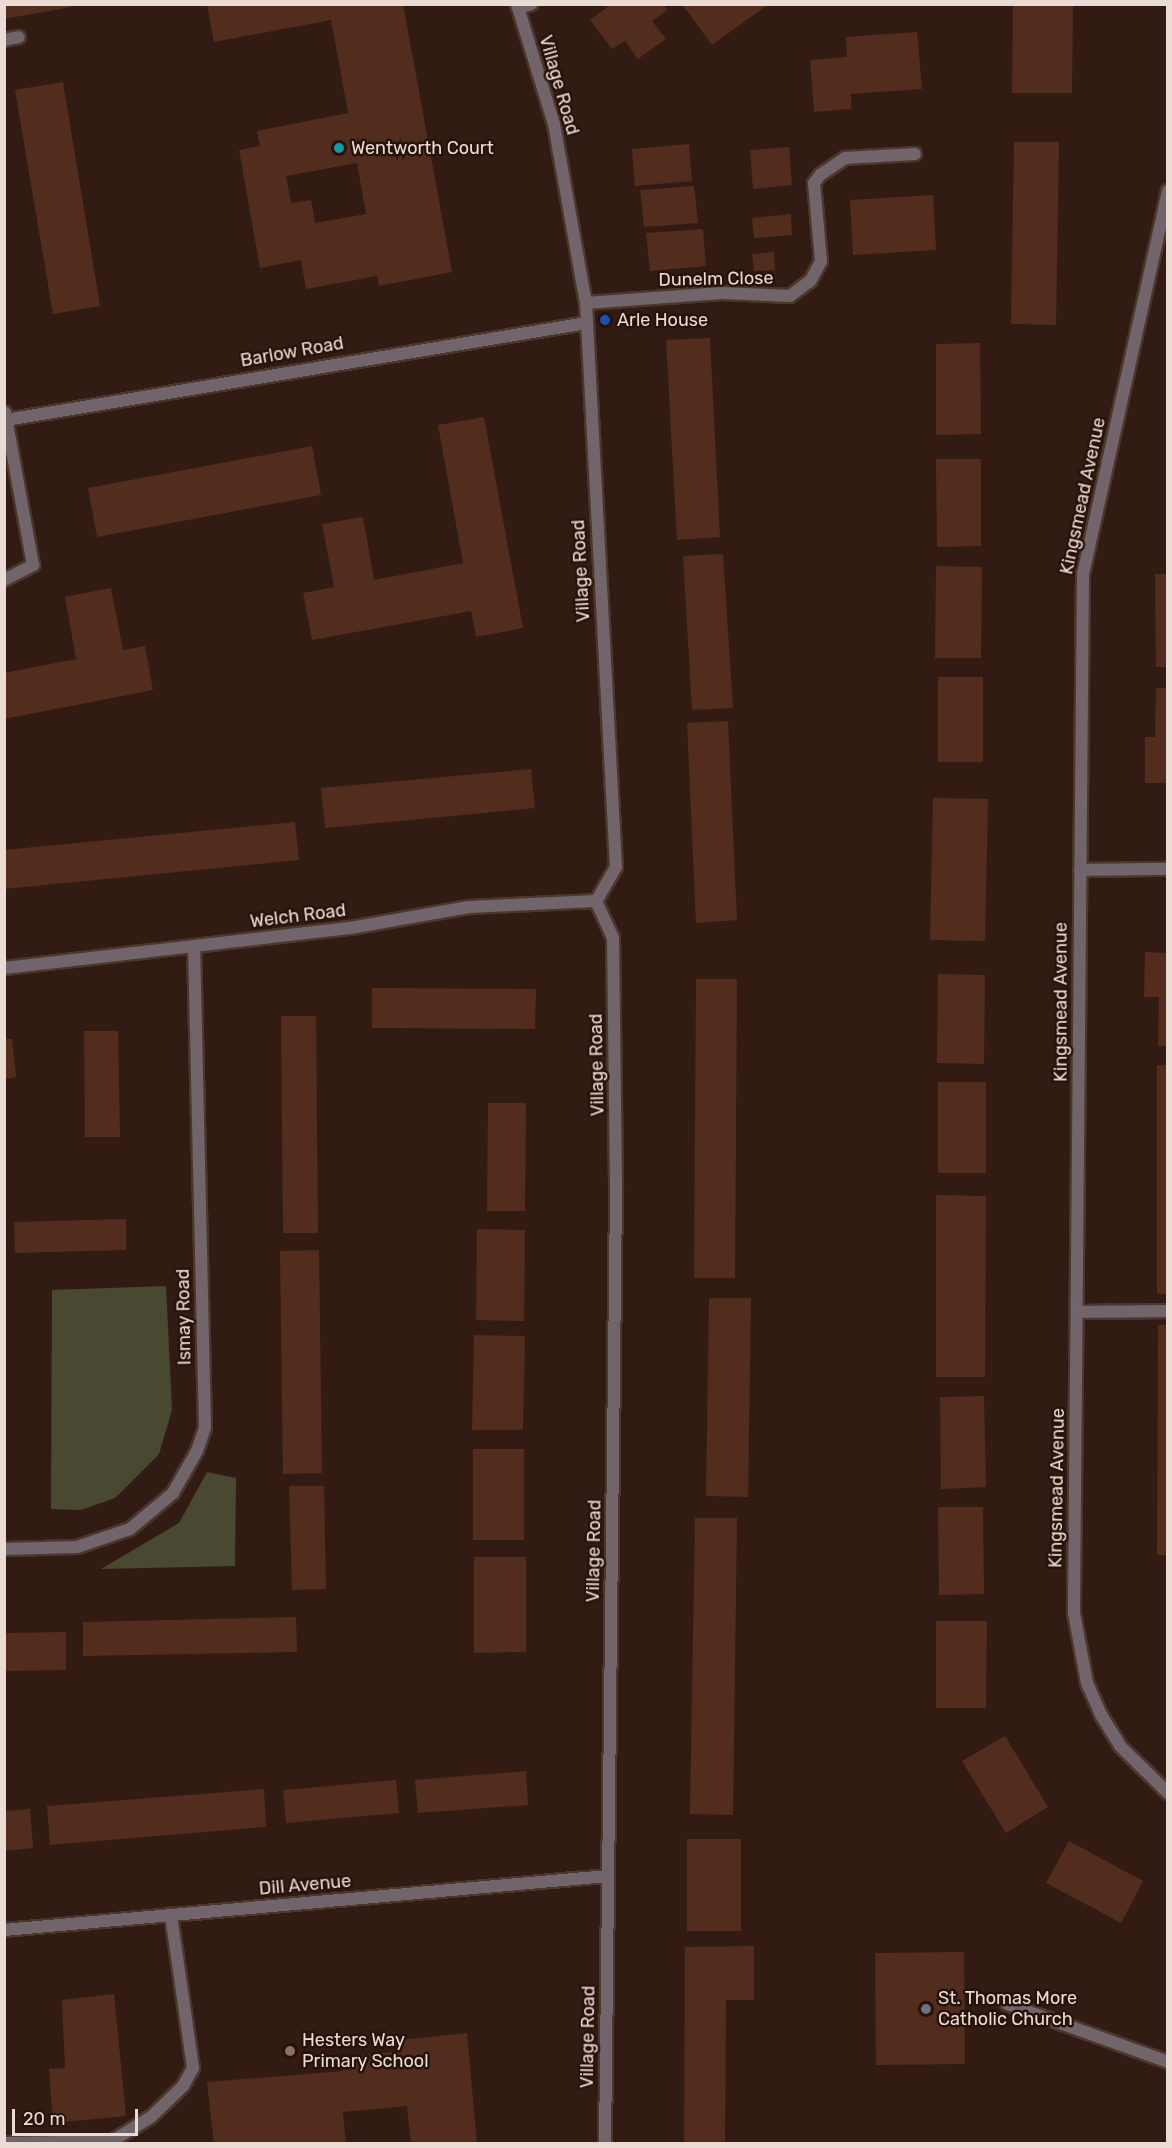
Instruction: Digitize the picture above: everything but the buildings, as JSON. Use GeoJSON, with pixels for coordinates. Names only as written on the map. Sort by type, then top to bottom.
{"type":"FeatureCollection","features":[{"type":"Feature","properties":{"kind":"street"},"geometry":{"type":"LineString","coordinates":[[518,6],[531,4]]}},
{"type":"Feature","properties":{"kind":"street","name":"Village Road"},"geometry":{"type":"LineString","coordinates":[[518,6],[554,124],[586,303],[616,867],[596,901],[613,938],[605,2144]]}},
{"type":"Feature","properties":{"kind":"street"},"geometry":{"type":"LineString","coordinates":[[4,40],[19,37]]}},
{"type":"Feature","properties":{"kind":"street","name":"Dunelm Close"},"geometry":{"type":"LineString","coordinates":[[586,303],[722,293],[790,296],[812,280],[821,261],[814,183],[820,175],[845,158],[915,154]]}},
{"type":"Feature","properties":{"kind":"street","name":"Kingsmead Avenue"},"geometry":{"type":"LineString","coordinates":[[1167,191],[1083,574],[1077,1312],[1078,1648],[1107,1725],[1144,1773],[1167,1792]]}},
{"type":"Feature","properties":{"kind":"street","name":"Barlow Road"},"geometry":{"type":"LineString","coordinates":[[4,580],[33,565],[5,417],[586,322]]}},
{"type":"Feature","properties":{"kind":"street"},"geometry":{"type":"LineString","coordinates":[[1080,870],[1167,869]]}},
{"type":"Feature","properties":{"kind":"street","name":"Welch Road"},"geometry":{"type":"LineString","coordinates":[[4,969],[350,928],[469,907],[596,901]]}},
{"type":"Feature","properties":{"kind":"street","name":"Ismay Road"},"geometry":{"type":"LineString","coordinates":[[4,1549],[77,1547],[130,1529],[173,1493],[197,1451],[205,1428],[194,947]]}},
{"type":"Feature","properties":{"kind":"street"},"geometry":{"type":"LineString","coordinates":[[1077,1312],[1167,1311]]}},
{"type":"Feature","properties":{"kind":"street","name":"Dill Avenue"},"geometry":{"type":"LineString","coordinates":[[4,1930],[608,1876]]}},
{"type":"Feature","properties":{"kind":"street"},"geometry":{"type":"LineString","coordinates":[[4,2143],[112,2141],[151,2117],[183,2086],[193,2068],[171,1915]]}},
{"type":"Feature","properties":{"kind":"street"},"geometry":{"type":"LineString","coordinates":[[1006,2004],[1167,2062]]}},
{"type":"Feature","properties":{"kind":"green space"},"geometry":{"type":"Polygon","coordinates":[[[166,1286],[172,1410],[159,1454],[115,1498],[81,1510],[51,1509],[52,1290],[166,1286]]]}},
{"type":"Feature","properties":{"kind":"green space"},"geometry":{"type":"Polygon","coordinates":[[[207,1472],[236,1478],[235,1566],[101,1569],[179,1523],[207,1472]]]}},
{"type":"Feature","properties":{"kind":"place","name":"Wentworth Court"},"geometry":{"type":"Point","coordinates":[339,148]}},
{"type":"Feature","properties":{"kind":"place","name":"Arle House"},"geometry":{"type":"Point","coordinates":[605,320]}},
{"type":"Feature","properties":{"kind":"place","name":"St. Thomas More Catholic Church"},"geometry":{"type":"Point","coordinates":[926,2009]}},
{"type":"Feature","properties":{"kind":"place","name":"Hesters Way Primary School"},"geometry":{"type":"Point","coordinates":[290,2051]}}]}
